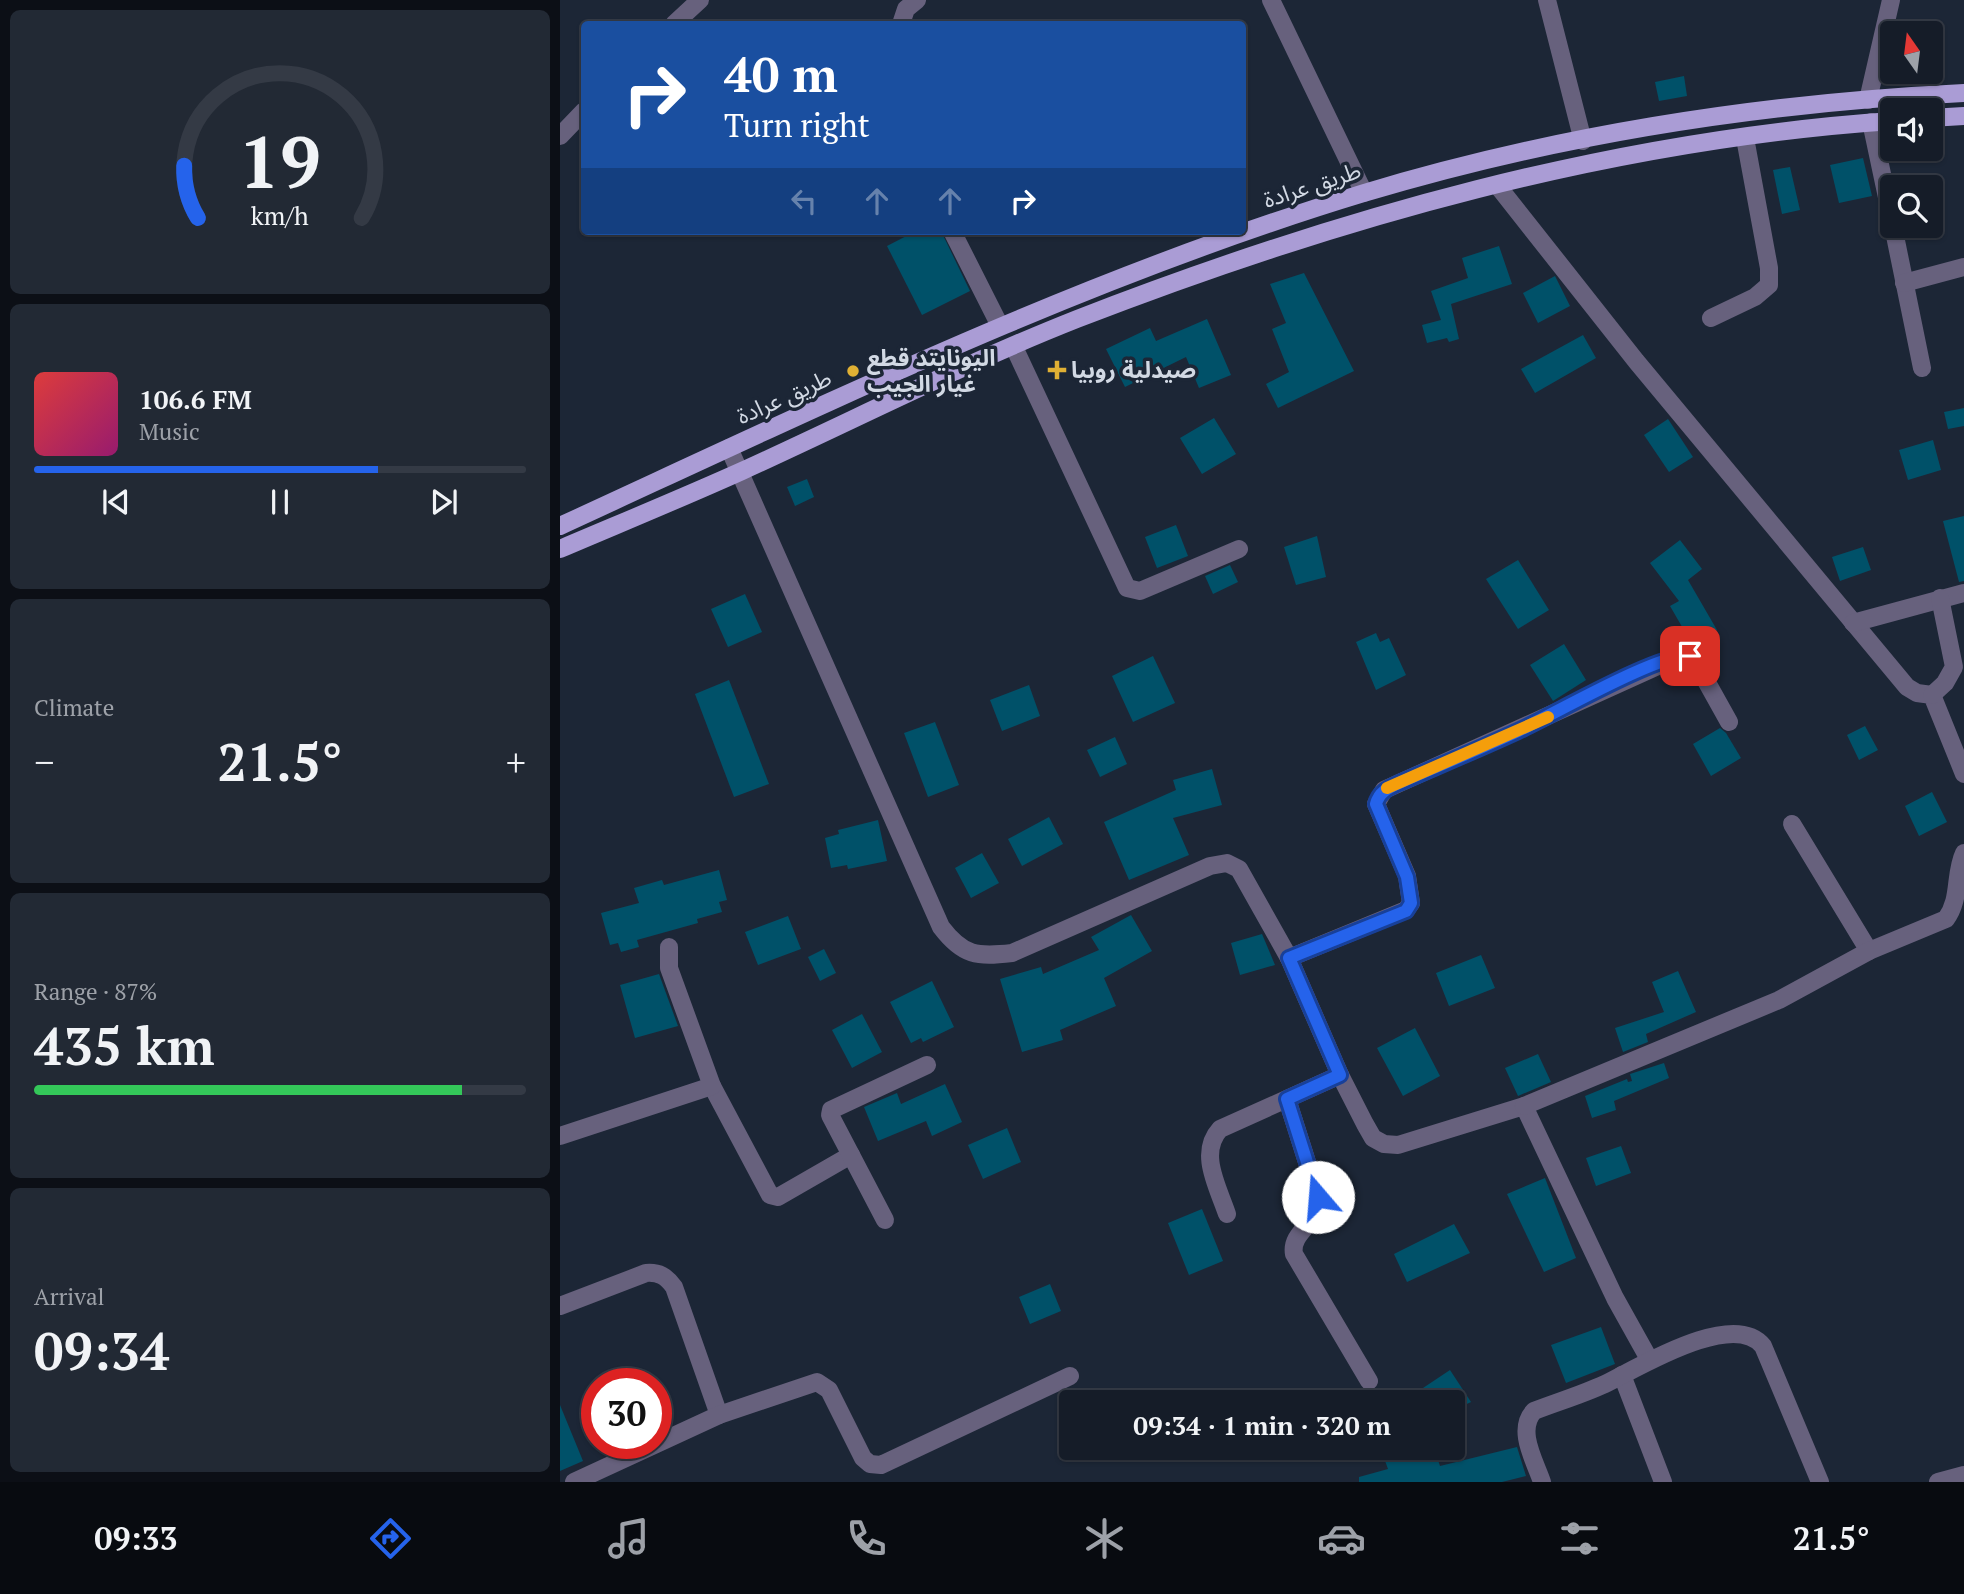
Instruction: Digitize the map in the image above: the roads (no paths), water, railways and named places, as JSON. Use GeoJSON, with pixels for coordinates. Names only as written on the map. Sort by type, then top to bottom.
{"type":"FeatureCollection","features":[{"type":"Feature","properties":{"kind":"main road","name":"طريق عرادة"},"geometry":{"type":"LineString","coordinates":[[1246,233],[1364,193],[1583,141],[1702,120],[1868,100],[1964,93]]}},
{"type":"Feature","properties":{"kind":"main road"},"geometry":{"type":"LineString","coordinates":[[1943,117],[1964,116]]}},
{"type":"Feature","properties":{"kind":"main road","name":"طريق عرادة"},"geometry":{"type":"LineString","coordinates":[[560,549],[741,471],[1073,321],[1236,260],[1371,218],[1497,185],[1689,145],[1880,122]]}},
{"type":"Feature","properties":{"kind":"main road","name":"طريق عرادة"},"geometry":{"type":"LineString","coordinates":[[560,526],[1000,326],[1239,235]]}},
{"type":"Feature","properties":{"kind":"street"},"geometry":{"type":"LineString","coordinates":[[677,21],[700,0]]}},
{"type":"Feature","properties":{"kind":"street"},"geometry":{"type":"LineString","coordinates":[[902,21],[906,9],[917,0]]}},
{"type":"Feature","properties":{"kind":"street"},"geometry":{"type":"LineString","coordinates":[[1271,0],[1364,193]]}},
{"type":"Feature","properties":{"kind":"street"},"geometry":{"type":"LineString","coordinates":[[1547,0],[1583,141]]}},
{"type":"Feature","properties":{"kind":"street"},"geometry":{"type":"LineString","coordinates":[[1868,100],[1891,0]]}},
{"type":"Feature","properties":{"kind":"street"},"geometry":{"type":"LineString","coordinates":[[560,136],[574,115]]}},
{"type":"Feature","properties":{"kind":"street"},"geometry":{"type":"LineString","coordinates":[[1871,122],[1882,175]]}},
{"type":"Feature","properties":{"kind":"street"},"geometry":{"type":"LineString","coordinates":[[1711,318],[1755,297],[1769,285],[1769,268],[1745,138]]}},
{"type":"Feature","properties":{"kind":"street"},"geometry":{"type":"LineString","coordinates":[[1497,185],[1636,361],[1907,687],[1917,693],[1932,695]]}},
{"type":"Feature","properties":{"kind":"street"},"geometry":{"type":"LineString","coordinates":[[955,235],[1000,326]]}},
{"type":"Feature","properties":{"kind":"street"},"geometry":{"type":"LineString","coordinates":[[1895,238],[1922,368]]}},
{"type":"Feature","properties":{"kind":"street"},"geometry":{"type":"LineString","coordinates":[[1905,283],[1964,267]]}},
{"type":"Feature","properties":{"kind":"street"},"geometry":{"type":"LineString","coordinates":[[1014,347],[1127,588],[1140,591],[1239,549]]}},
{"type":"Feature","properties":{"kind":"street"},"geometry":{"type":"LineString","coordinates":[[729,448],[941,927],[955,946],[981,956],[1012,953],[1210,866],[1227,863],[1239,869],[1289,958],[1340,1075],[1373,1138],[1384,1144],[1398,1145],[1524,1106],[1779,1000],[1869,951],[1946,919],[1954,908],[1960,862],[1964,853]]}},
{"type":"Feature","properties":{"kind":"street"},"geometry":{"type":"LineString","coordinates":[[1853,623],[1964,593]]}},
{"type":"Feature","properties":{"kind":"street"},"geometry":{"type":"LineString","coordinates":[[1932,695],[1959,666],[1940,598]]}},
{"type":"Feature","properties":{"kind":"street"},"geometry":{"type":"LineString","coordinates":[[1289,958],[1406,911],[1411,903],[1407,877],[1376,804],[1384,790],[1682,655],[1695,661],[1730,722]]}},
{"type":"Feature","properties":{"kind":"street"},"geometry":{"type":"LineString","coordinates":[[1932,695],[1964,774]]}},
{"type":"Feature","properties":{"kind":"street"},"geometry":{"type":"LineString","coordinates":[[1792,824],[1869,951]]}},
{"type":"Feature","properties":{"kind":"street"},"geometry":{"type":"LineString","coordinates":[[669,947],[669,968],[712,1086],[770,1195],[778,1198],[851,1155]]}},
{"type":"Feature","properties":{"kind":"street"},"geometry":{"type":"LineString","coordinates":[[885,1220],[830,1115],[831,1111],[927,1065]]}},
{"type":"Feature","properties":{"kind":"street"},"geometry":{"type":"LineString","coordinates":[[1227,1214],[1209,1146],[1220,1129],[1340,1075]]}},
{"type":"Feature","properties":{"kind":"street"},"geometry":{"type":"LineString","coordinates":[[560,1136],[712,1086]]}},
{"type":"Feature","properties":{"kind":"street"},"geometry":{"type":"LineString","coordinates":[[1287,1099],[1320,1203],[1318,1212],[1295,1240],[1294,1254],[1369,1381]]}},
{"type":"Feature","properties":{"kind":"street"},"geometry":{"type":"LineString","coordinates":[[1524,1106],[1615,1298],[1648,1359]]}},
{"type":"Feature","properties":{"kind":"street"},"geometry":{"type":"LineString","coordinates":[[560,1306],[646,1273],[656,1272],[667,1278],[674,1287],[719,1415]]}},
{"type":"Feature","properties":{"kind":"street"},"geometry":{"type":"LineString","coordinates":[[1542,1482],[1525,1430],[1528,1416],[1534,1411],[1622,1375],[1648,1359],[1734,1333],[1756,1337],[1763,1346],[1820,1482]]}},
{"type":"Feature","properties":{"kind":"street"},"geometry":{"type":"LineString","coordinates":[[1622,1375],[1663,1482]]}},
{"type":"Feature","properties":{"kind":"street"},"geometry":{"type":"LineString","coordinates":[[585,1480],[719,1415],[817,1382],[829,1390],[863,1458],[870,1464],[881,1465],[1070,1376]]}},
{"type":"Feature","properties":{"kind":"street"},"geometry":{"type":"LineString","coordinates":[[1938,1482],[1964,1475]]}},
{"type":"Feature","properties":{"kind":"place","name":"صيدلية روبيا"},"geometry":{"type":"Point","coordinates":[1057,370]}},
{"type":"Feature","properties":{"kind":"place","name":"اليونايتد قطع غيار الجيب"},"geometry":{"type":"Point","coordinates":[853,371]}}]}
